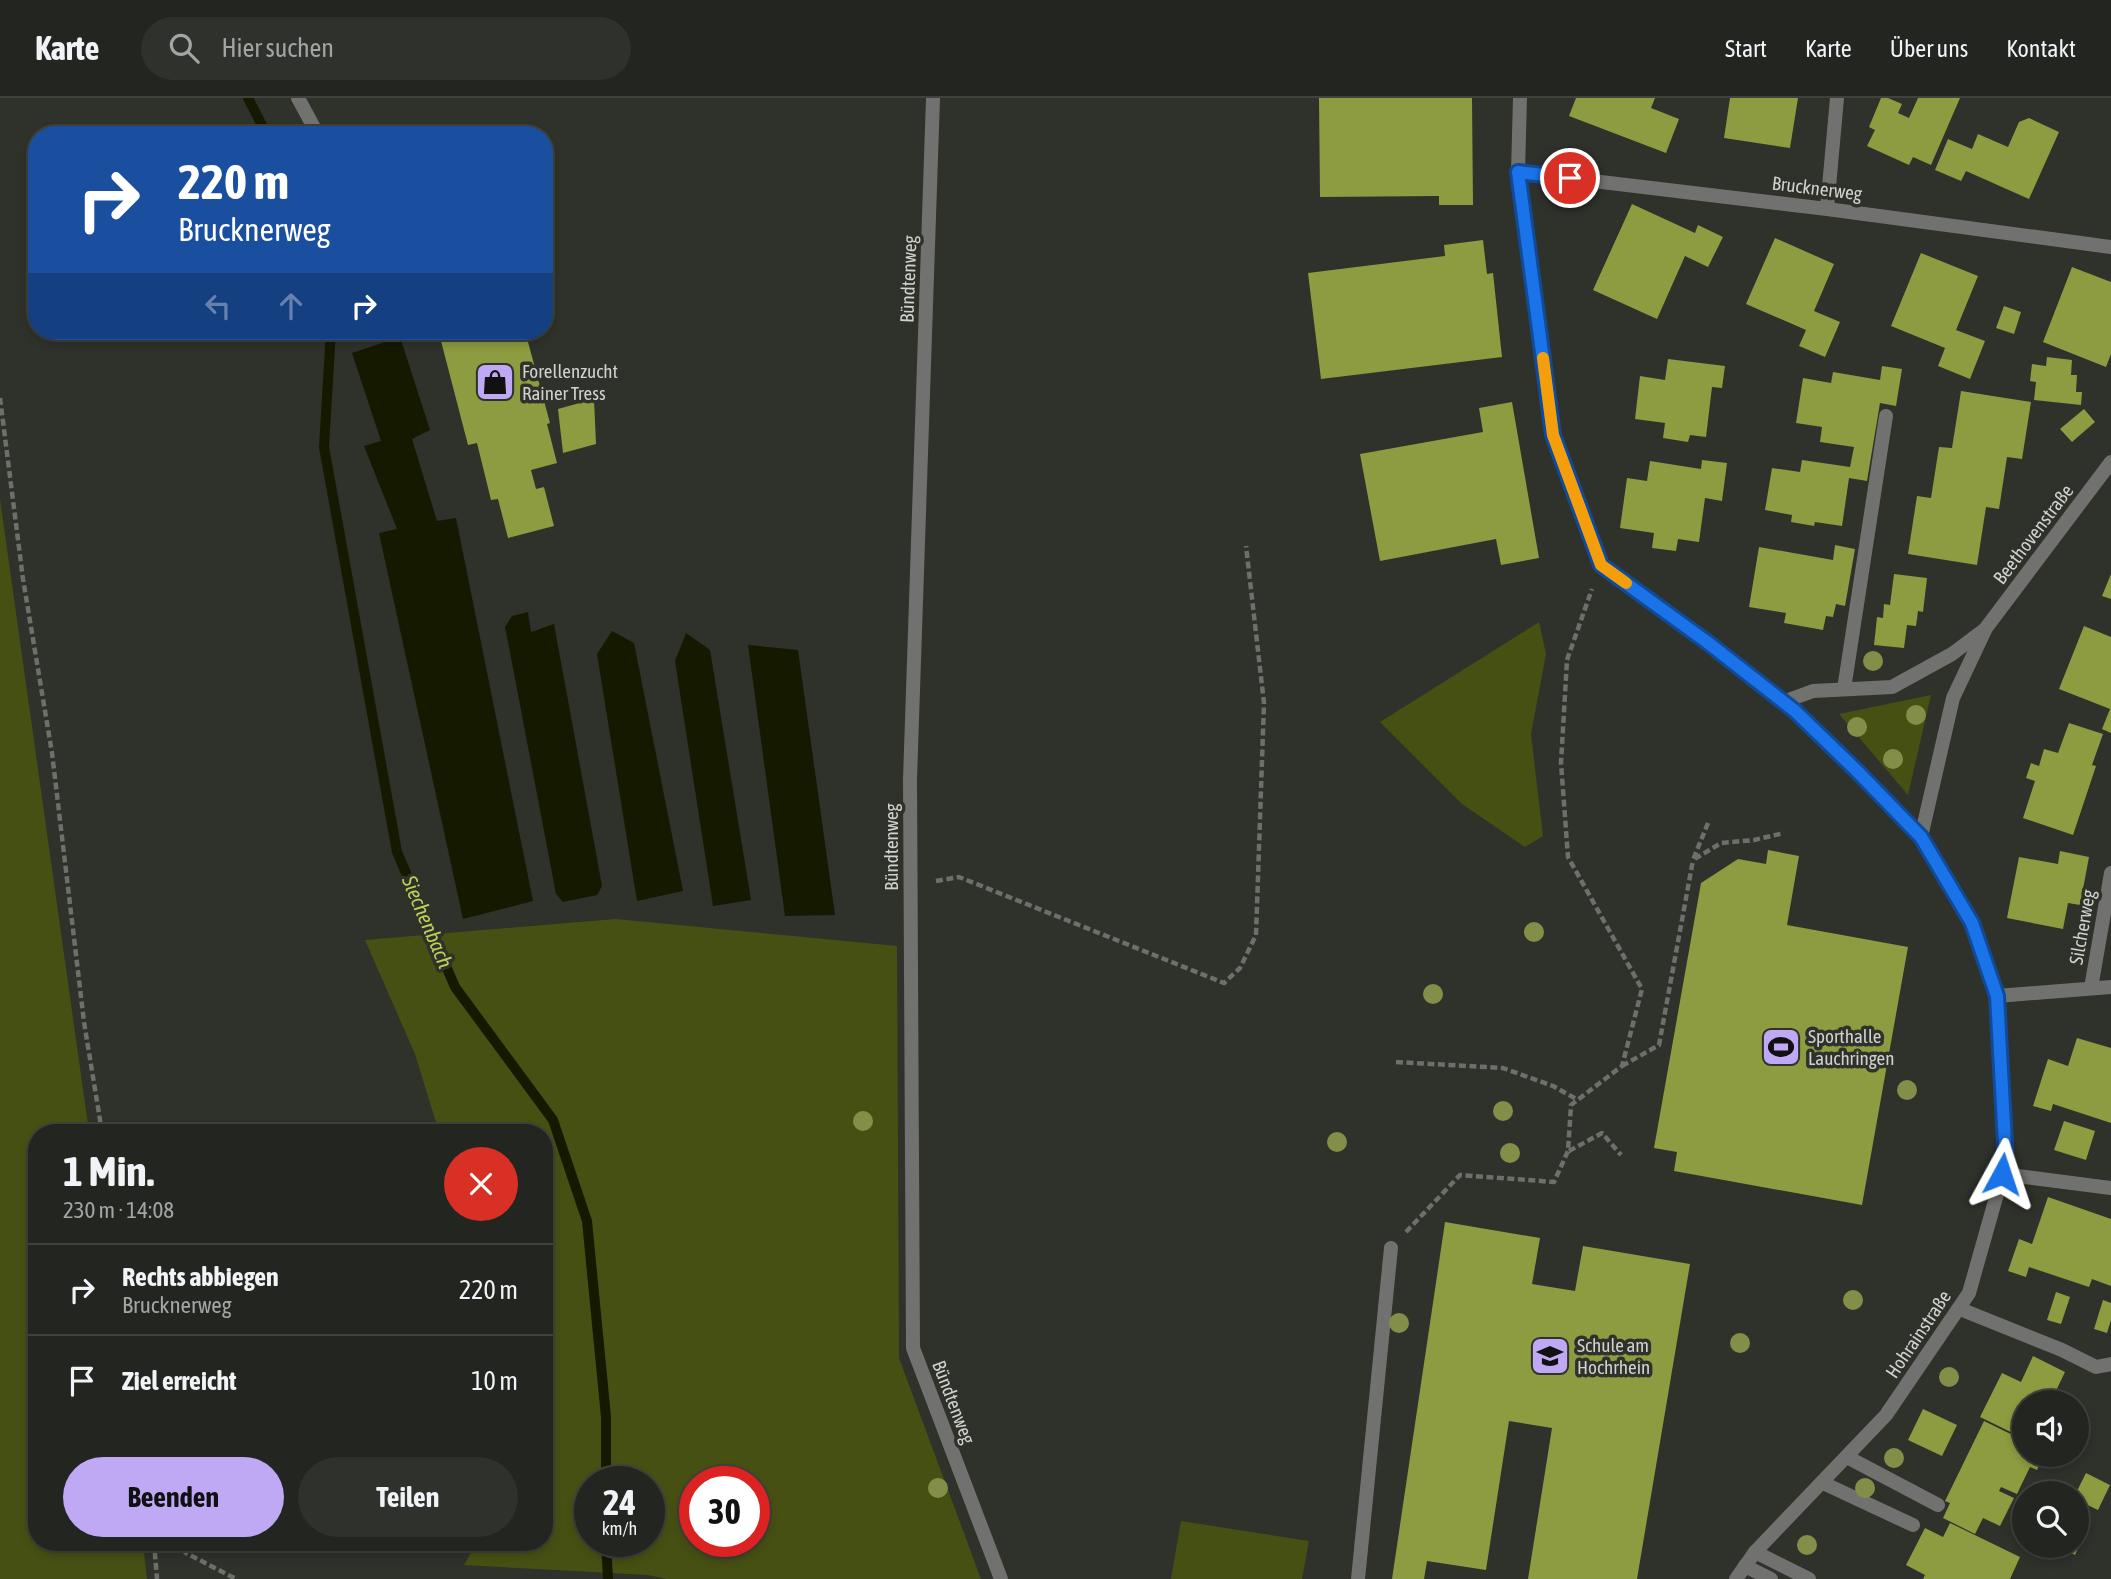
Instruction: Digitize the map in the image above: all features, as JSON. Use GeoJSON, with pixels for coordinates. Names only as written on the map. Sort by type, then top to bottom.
{"type":"FeatureCollection","features":[{"type":"Feature","properties":{"kind":"street"},"geometry":{"type":"LineString","coordinates":[[298,98],[313,126]]}},
{"type":"Feature","properties":{"kind":"street","name":"Bündtenweg"},"geometry":{"type":"LineString","coordinates":[[933,98],[910,779],[913,1349],[1001,1579]]}},
{"type":"Feature","properties":{"kind":"street"},"geometry":{"type":"LineString","coordinates":[[1520,98],[1518,172],[1553,435],[1601,565]]}},
{"type":"Feature","properties":{"kind":"street"},"geometry":{"type":"LineString","coordinates":[[1827,209],[1837,98]]}},
{"type":"Feature","properties":{"kind":"street","name":"Brucknerweg"},"geometry":{"type":"LineString","coordinates":[[1518,172],[2111,247]]}},
{"type":"Feature","properties":{"kind":"street"},"geometry":{"type":"LineString","coordinates":[[1844,689],[1886,415]]}},
{"type":"Feature","properties":{"kind":"street","name":"Beethovenstraße"},"geometry":{"type":"LineString","coordinates":[[1921,837],[1953,698],[1986,628],[2111,462]]}},
{"type":"Feature","properties":{"kind":"street","name":"Hohrainstraße"},"geometry":{"type":"LineString","coordinates":[[1601,565],[1707,642],[1783,702],[1858,772],[1921,837],[1972,923],[1997,996],[2006,1162],[1969,1293],[1886,1415],[1755,1552],[1736,1579]]}},
{"type":"Feature","properties":{"kind":"street","name":"Beethovenstraße"},"geometry":{"type":"LineString","coordinates":[[1783,702],[1813,691],[1892,687],[1952,654],[1986,628]]}},
{"type":"Feature","properties":{"kind":"street","name":"Silcherweg"},"geometry":{"type":"LineString","coordinates":[[2091,988],[2111,873]]}},
{"type":"Feature","properties":{"kind":"street","name":"Silcherweg"},"geometry":{"type":"LineString","coordinates":[[1997,996],[2111,987]]}},
{"type":"Feature","properties":{"kind":"street"},"geometry":{"type":"LineString","coordinates":[[2002,1174],[2111,1188]]}},
{"type":"Feature","properties":{"kind":"street"},"geometry":{"type":"LineString","coordinates":[[1358,1579],[1391,1248]]}},
{"type":"Feature","properties":{"kind":"street"},"geometry":{"type":"LineString","coordinates":[[1960,1309],[2062,1350],[2096,1367],[2111,1364]]}},
{"type":"Feature","properties":{"kind":"street"},"geometry":{"type":"LineString","coordinates":[[1847,1457],[1938,1505]]}},
{"type":"Feature","properties":{"kind":"street"},"geometry":{"type":"LineString","coordinates":[[1823,1483],[1913,1525]]}},
{"type":"Feature","properties":{"kind":"street"},"geometry":{"type":"LineString","coordinates":[[1755,1552],[1809,1579]]}},
{"type":"Feature","properties":{"kind":"street"},"geometry":{"type":"LineString","coordinates":[[1745,1566],[1772,1579]]}},
{"type":"Feature","properties":{"kind":"path"},"geometry":{"type":"LineString","coordinates":[[0,398],[23,579],[52,753],[84,1022],[101,1124]]}},
{"type":"Feature","properties":{"kind":"path"},"geometry":{"type":"LineString","coordinates":[[911,886],[958,877],[1224,983],[1240,968],[1256,935],[1264,703],[1246,546]]}},
{"type":"Feature","properties":{"kind":"path"},"geometry":{"type":"LineString","coordinates":[[1601,565],[1567,660],[1561,764],[1567,857],[1642,989],[1622,1066]]}},
{"type":"Feature","properties":{"kind":"path"},"geometry":{"type":"LineString","coordinates":[[1391,1248],[1460,1175],[1553,1182],[1568,1151],[1571,1105],[1622,1066],[1658,1045],[1693,860],[1708,823]]}},
{"type":"Feature","properties":{"kind":"path"},"geometry":{"type":"LineString","coordinates":[[1693,860],[1721,843],[1754,840],[1784,833]]}},
{"type":"Feature","properties":{"kind":"path"},"geometry":{"type":"LineString","coordinates":[[1396,1062],[1503,1068],[1553,1086],[1578,1100]]}},
{"type":"Feature","properties":{"kind":"path"},"geometry":{"type":"LineString","coordinates":[[1568,1151],[1602,1133],[1621,1155]]}},
{"type":"Feature","properties":{"kind":"path"},"geometry":{"type":"LineString","coordinates":[[155,1551],[157,1579]]}},
{"type":"Feature","properties":{"kind":"path"},"geometry":{"type":"LineString","coordinates":[[184,1551],[236,1579]]}},
{"type":"Feature","properties":{"kind":"green space"},"geometry":{"type":"Polygon","coordinates":[[[0,499],[88,1124],[28,1124],[28,1551],[144,1551],[147,1579],[0,1579],[0,499]]]}},
{"type":"Feature","properties":{"kind":"green space"},"geometry":{"type":"Polygon","coordinates":[[[1539,622],[1546,654],[1531,734],[1543,836],[1525,847],[1462,804],[1380,722],[1539,622]]]}},
{"type":"Feature","properties":{"kind":"green space"},"geometry":{"type":"Polygon","coordinates":[[[1931,695],[1908,795],[1839,714],[1931,695]]]}},
{"type":"Feature","properties":{"kind":"green space"},"geometry":{"type":"Polygon","coordinates":[[[616,919],[897,946],[899,1358],[981,1579],[667,1579],[648,1575],[464,1565],[472,1551],[553,1551],[553,1124],[437,1124],[415,1054],[365,940],[616,919]]]}},
{"type":"Feature","properties":{"kind":"green space"},"geometry":{"type":"Polygon","coordinates":[[[1181,1521],[1309,1541],[1302,1579],[1171,1579],[1181,1521]]]}},
{"type":"Feature","properties":{"kind":"shaded area"},"geometry":{"type":"Polygon","coordinates":[[[391,340],[401,340],[430,430],[412,439],[437,521],[456,518],[533,901],[463,919],[379,533],[397,529],[364,446],[381,441],[352,353],[391,340]]]}},
{"type":"Feature","properties":{"kind":"shaded area"},"geometry":{"type":"Polygon","coordinates":[[[528,612],[531,632],[554,624],[602,886],[597,895],[563,902],[556,894],[505,627],[512,616],[528,612]]]}},
{"type":"Feature","properties":{"kind":"shaded area"},"geometry":{"type":"Polygon","coordinates":[[[612,631],[634,643],[683,891],[637,901],[597,654],[612,631]]]}},
{"type":"Feature","properties":{"kind":"shaded area"},"geometry":{"type":"Polygon","coordinates":[[[686,633],[710,650],[751,900],[713,906],[675,661],[686,633]]]}},
{"type":"Feature","properties":{"kind":"shaded area"},"geometry":{"type":"Polygon","coordinates":[[[748,645],[798,650],[835,915],[785,916],[748,645]]]}},
{"type":"Feature","properties":{"kind":"building"},"geometry":{"type":"Polygon","coordinates":[[[1319,98],[1472,98],[1473,205],[1439,205],[1439,196],[1320,197],[1319,98]]]}},
{"type":"Feature","properties":{"kind":"building"},"geometry":{"type":"Polygon","coordinates":[[[1576,98],[1655,98],[1651,108],[1679,119],[1666,153],[1569,116],[1576,98]]]}},
{"type":"Feature","properties":{"kind":"building"},"geometry":{"type":"Polygon","coordinates":[[[1730,98],[1798,98],[1790,148],[1724,138],[1730,98]]]}},
{"type":"Feature","properties":{"kind":"building"},"geometry":{"type":"Polygon","coordinates":[[[1881,98],[1902,104],[1898,113],[1909,118],[1918,98],[1960,98],[1931,165],[1913,157],[1909,165],[1867,146],[1875,130],[1869,127],[1881,98]]]}},
{"type":"Feature","properties":{"kind":"building"},"geometry":{"type":"Polygon","coordinates":[[[2029,118],[2059,132],[2029,199],[1966,171],[1961,181],[1935,170],[1948,139],[1972,149],[1978,134],[2008,147],[2019,122],[2029,118]]]}},
{"type":"Feature","properties":{"kind":"building"},"geometry":{"type":"Polygon","coordinates":[[[1632,204],[1695,233],[1698,225],[1723,237],[1708,267],[1685,256],[1657,319],[1593,290],[1632,204]]]}},
{"type":"Feature","properties":{"kind":"building"},"geometry":{"type":"Polygon","coordinates":[[[1775,238],[1834,264],[1814,311],[1840,322],[1825,357],[1799,346],[1806,330],[1746,304],[1775,238]]]}},
{"type":"Feature","properties":{"kind":"building"},"geometry":{"type":"Polygon","coordinates":[[[1483,240],[1487,274],[1493,273],[1502,357],[1321,379],[1308,273],[1445,256],[1444,245],[1483,240]]]}},
{"type":"Feature","properties":{"kind":"building"},"geometry":{"type":"Polygon","coordinates":[[[1921,253],[1978,276],[1956,330],[1985,341],[1970,379],[1938,366],[1945,348],[1891,326],[1921,253]]]}},
{"type":"Feature","properties":{"kind":"building"},"geometry":{"type":"Polygon","coordinates":[[[2072,267],[2111,282],[2111,354],[2106,367],[2043,342],[2072,267]]]}},
{"type":"Feature","properties":{"kind":"building"},"geometry":{"type":"Polygon","coordinates":[[[2004,306],[2021,312],[2014,334],[1996,328],[2004,306]]]}},
{"type":"Feature","properties":{"kind":"building"},"geometry":{"type":"Polygon","coordinates":[[[527,340],[550,423],[547,424],[557,463],[531,470],[536,489],[544,487],[554,526],[508,538],[498,499],[491,500],[477,443],[468,445],[441,341],[527,340]]]}},
{"type":"Feature","properties":{"kind":"building"},"geometry":{"type":"Polygon","coordinates":[[[2047,357],[2072,360],[2071,375],[2077,375],[2076,392],[2082,392],[2081,405],[2034,400],[2036,382],[2030,381],[2032,364],[2046,366],[2047,357]]]}},
{"type":"Feature","properties":{"kind":"building"},"geometry":{"type":"Polygon","coordinates":[[[1668,359],[1725,366],[1722,388],[1712,387],[1706,437],[1690,435],[1688,442],[1663,438],[1665,423],[1635,419],[1640,376],[1665,380],[1668,359]]]}},
{"type":"Feature","properties":{"kind":"building"},"geometry":{"type":"Polygon","coordinates":[[[1882,366],[1902,369],[1896,406],[1880,403],[1867,481],[1849,478],[1842,526],[1815,522],[1814,526],[1791,522],[1792,515],[1765,510],[1772,468],[1800,472],[1802,460],[1850,467],[1854,447],[1820,442],[1822,427],[1796,423],[1803,378],[1831,383],[1833,372],[1880,380],[1882,366]]]}},
{"type":"Feature","properties":{"kind":"building"},"geometry":{"type":"Polygon","coordinates":[[[1961,391],[2031,402],[2022,459],[2007,457],[1999,509],[1986,507],[1977,565],[1908,554],[1917,496],[1931,498],[1939,447],[1952,448],[1961,391]]]}},
{"type":"Feature","properties":{"kind":"building"},"geometry":{"type":"Polygon","coordinates":[[[594,399],[596,444],[563,453],[558,409],[594,399]]]}},
{"type":"Feature","properties":{"kind":"building"},"geometry":{"type":"Polygon","coordinates":[[[1512,402],[1539,558],[1501,565],[1496,539],[1380,561],[1360,454],[1483,432],[1479,408],[1512,402]]]}},
{"type":"Feature","properties":{"kind":"building"},"geometry":{"type":"Polygon","coordinates":[[[2084,409],[2095,422],[2072,442],[2060,429],[2084,409]]]}},
{"type":"Feature","properties":{"kind":"building"},"geometry":{"type":"Polygon","coordinates":[[[1702,460],[1727,463],[1722,501],[1705,498],[1699,542],[1678,539],[1676,551],[1652,548],[1654,533],[1620,528],[1627,478],[1647,481],[1650,461],[1701,469],[1702,460]]]}},
{"type":"Feature","properties":{"kind":"building"},"geometry":{"type":"Polygon","coordinates":[[[1835,545],[1855,549],[1845,606],[1836,604],[1833,617],[1826,616],[1823,630],[1784,623],[1786,613],[1749,607],[1759,547],[1833,560],[1835,545]]]}},
{"type":"Feature","properties":{"kind":"building"},"geometry":{"type":"Polygon","coordinates":[[[1894,574],[1927,578],[1923,612],[1918,611],[1916,626],[1907,625],[1904,648],[1874,645],[1877,617],[1883,618],[1884,604],[1890,605],[1894,574]]]}},
{"type":"Feature","properties":{"kind":"building"},"geometry":{"type":"Polygon","coordinates":[[[2111,574],[2111,599],[2102,596],[2111,574]]]}},
{"type":"Feature","properties":{"kind":"building"},"geometry":{"type":"Polygon","coordinates":[[[2084,626],[2111,637],[2111,733],[2102,729],[2110,709],[2059,689],[2084,626]]]}},
{"type":"Feature","properties":{"kind":"building"},"geometry":{"type":"Polygon","coordinates":[[[2069,723],[2103,734],[2092,765],[2096,766],[2073,835],[2023,818],[2035,781],[2026,778],[2031,763],[2039,766],[2044,749],[2058,753],[2069,723]]]}},
{"type":"Feature","properties":{"kind":"building","name":"Sporthalle Lauchringen"},"geometry":{"type":"Polygon","coordinates":[[[1768,850],[1799,856],[1787,925],[1908,947],[1862,1205],[1674,1171],[1677,1152],[1654,1148],[1701,883],[1738,859],[1766,864],[1768,850]]]}},
{"type":"Feature","properties":{"kind":"building"},"geometry":{"type":"Polygon","coordinates":[[[2060,851],[2089,857],[2080,905],[2068,903],[2063,929],[2007,918],[2019,857],[2058,864],[2060,851]]]}},
{"type":"Feature","properties":{"kind":"building"},"geometry":{"type":"Polygon","coordinates":[[[2077,1038],[2111,1048],[2111,1123],[2053,1104],[2051,1111],[2033,1106],[2048,1059],[2068,1066],[2077,1038]]]}},
{"type":"Feature","properties":{"kind":"building"},"geometry":{"type":"Polygon","coordinates":[[[2064,1121],[2095,1131],[2086,1160],[2054,1150],[2064,1121]]]}},
{"type":"Feature","properties":{"kind":"building"},"geometry":{"type":"Polygon","coordinates":[[[2048,1197],[2111,1219],[2111,1286],[2092,1279],[2089,1287],[2029,1267],[2026,1277],[2008,1271],[2019,1239],[2032,1244],[2048,1197]]]}},
{"type":"Feature","properties":{"kind":"building","name":"Schule am Hochrhein"},"geometry":{"type":"Polygon","coordinates":[[[1445,1222],[1540,1238],[1532,1284],[1575,1291],[1583,1246],[1690,1264],[1637,1579],[1528,1579],[1552,1428],[1509,1421],[1486,1570],[1427,1561],[1424,1579],[1392,1579],[1445,1222]]]}},
{"type":"Feature","properties":{"kind":"building"},"geometry":{"type":"Polygon","coordinates":[[[2056,1292],[2070,1297],[2061,1324],[2047,1320],[2056,1292]]]}},
{"type":"Feature","properties":{"kind":"building"},"geometry":{"type":"Polygon","coordinates":[[[2103,1300],[2111,1303],[2111,1320],[2107,1333],[2094,1329],[2103,1300]]]}},
{"type":"Feature","properties":{"kind":"building"},"geometry":{"type":"Polygon","coordinates":[[[2033,1356],[2065,1372],[2056,1390],[2012,1390],[2012,1433],[1980,1417],[2002,1373],[2021,1382],[2033,1356]]]}},
{"type":"Feature","properties":{"kind":"building"},"geometry":{"type":"Polygon","coordinates":[[[1923,1409],[1957,1425],[1942,1456],[1908,1440],[1923,1409]]]}},
{"type":"Feature","properties":{"kind":"building"},"geometry":{"type":"Polygon","coordinates":[[[1984,1421],[2012,1435],[2012,1467],[2030,1467],[2023,1481],[2012,1481],[2012,1492],[2001,1487],[1999,1491],[2012,1497],[2012,1502],[2000,1526],[1983,1518],[1975,1534],[1943,1518],[1950,1503],[1945,1501],[1984,1421]]]}},
{"type":"Feature","properties":{"kind":"building"},"geometry":{"type":"Polygon","coordinates":[[[2086,1473],[2110,1485],[2098,1510],[2089,1506],[2089,1481],[2082,1481],[2086,1473]]]}},
{"type":"Feature","properties":{"kind":"building"},"geometry":{"type":"Polygon","coordinates":[[[1950,1523],[2012,1553],[2012,1558],[2020,1558],[2010,1579],[1923,1579],[1925,1575],[1906,1565],[1925,1528],[1943,1537],[1950,1523]]]}},
{"type":"Feature","properties":{"kind":"waterway","name":"Siechenbach"},"geometry":{"type":"LineString","coordinates":[[248,98],[262,126]]}},
{"type":"Feature","properties":{"kind":"waterway","name":"Siechenbach"},"geometry":{"type":"LineString","coordinates":[[330,340],[324,447],[397,852],[455,987],[553,1120],[587,1221],[606,1417],[606,1466]]}},
{"type":"Feature","properties":{"kind":"waterway","name":"Siechenbach"},"geometry":{"type":"LineString","coordinates":[[607,1557],[608,1579]]}},
{"type":"Feature","properties":{"kind":"slow traffic"},"geometry":{"type":"LineString","coordinates":[[1543,358],[1553,435],[1601,565],[1626,583]]}},
{"type":"Feature","properties":{"kind":"place","name":"Forellenzucht Rainer Tress"},"geometry":{"type":"Point","coordinates":[495,382]}},
{"type":"Feature","properties":{"kind":"place","name":"Sporthalle Lauchringen"},"geometry":{"type":"Point","coordinates":[1781,1047]}},
{"type":"Feature","properties":{"kind":"place","name":"Schule am Hochrhein"},"geometry":{"type":"Point","coordinates":[1550,1356]}},
{"type":"Feature","properties":{"kind":"route"},"geometry":{"type":"LineString","coordinates":[[1570,178],[1518,172],[1553,435],[1601,565],[1707,642],[1795,711],[1921,837],[1972,923],[1997,996],[2006,1162],[2002,1174]]}}]}
